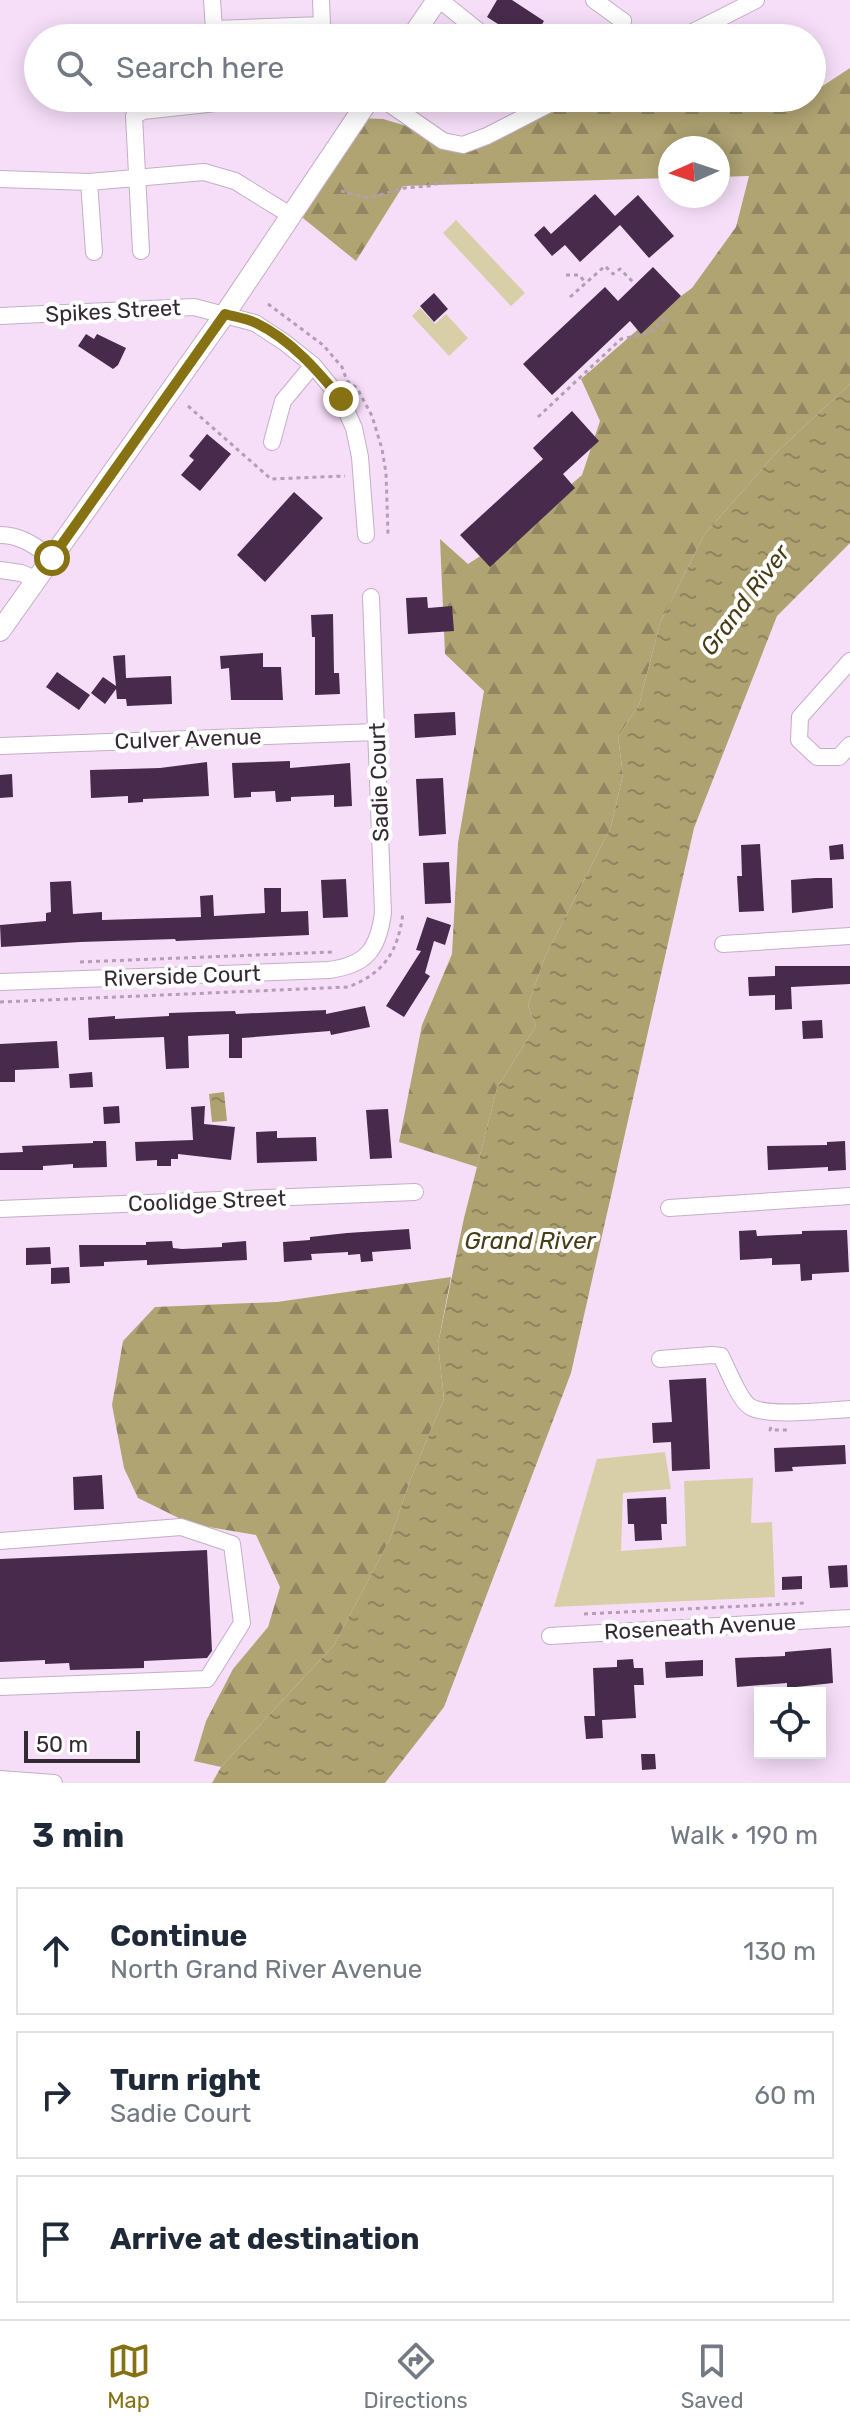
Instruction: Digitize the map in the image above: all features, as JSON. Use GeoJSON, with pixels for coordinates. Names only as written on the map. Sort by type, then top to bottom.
{"type":"FeatureCollection","features":[{"type":"Feature","properties":{"kind":"main road"},"geometry":{"type":"LineString","coordinates":[[421,24],[439,0]]}},
{"type":"Feature","properties":{"kind":"main road"},"geometry":{"type":"LineString","coordinates":[[0,631],[225,314],[360,112]]}},
{"type":"Feature","properties":{"kind":"street"},"geometry":{"type":"LineString","coordinates":[[212,0],[214,24]]}},
{"type":"Feature","properties":{"kind":"street"},"geometry":{"type":"LineString","coordinates":[[321,0],[322,24]]}},
{"type":"Feature","properties":{"kind":"street"},"geometry":{"type":"LineString","coordinates":[[439,0],[469,24]]}},
{"type":"Feature","properties":{"kind":"street"},"geometry":{"type":"LineString","coordinates":[[594,0],[623,21],[622,24]]}},
{"type":"Feature","properties":{"kind":"street"},"geometry":{"type":"LineString","coordinates":[[709,24],[756,0]]}},
{"type":"Feature","properties":{"kind":"street"},"geometry":{"type":"LineString","coordinates":[[134,112],[141,251]]}},
{"type":"Feature","properties":{"kind":"street"},"geometry":{"type":"LineString","coordinates":[[134,116],[141,112]]}},
{"type":"Feature","properties":{"kind":"street"},"geometry":{"type":"LineString","coordinates":[[401,112],[443,141],[463,145],[534,112]]}},
{"type":"Feature","properties":{"kind":"street"},"geometry":{"type":"LineString","coordinates":[[0,179],[89,182],[204,172],[235,181],[290,215]]}},
{"type":"Feature","properties":{"kind":"street"},"geometry":{"type":"LineString","coordinates":[[89,182],[94,252]]}},
{"type":"Feature","properties":{"kind":"street","name":"Spikes Street"},"geometry":{"type":"LineString","coordinates":[[0,316],[194,307],[225,314]]}},
{"type":"Feature","properties":{"kind":"street"},"geometry":{"type":"LineString","coordinates":[[225,314],[255,323],[284,342],[313,365],[341,399],[354,428],[363,475],[366,535]]}},
{"type":"Feature","properties":{"kind":"street"},"geometry":{"type":"LineString","coordinates":[[272,442],[283,401],[313,365]]}},
{"type":"Feature","properties":{"kind":"street"},"geometry":{"type":"LineString","coordinates":[[0,535],[27,540],[52,558]]}},
{"type":"Feature","properties":{"kind":"street"},"geometry":{"type":"LineString","coordinates":[[0,570],[36,579]]}},
{"type":"Feature","properties":{"kind":"street","name":"Sadie Court"},"geometry":{"type":"LineString","coordinates":[[362,960],[375,947],[381,932],[383,913],[371,597]]}},
{"type":"Feature","properties":{"kind":"street"},"geometry":{"type":"LineString","coordinates":[[850,661],[800,717],[799,740],[817,757],[839,757],[850,745]]}},
{"type":"Feature","properties":{"kind":"street","name":"Culver Avenue"},"geometry":{"type":"LineString","coordinates":[[0,746],[377,732]]}},
{"type":"Feature","properties":{"kind":"street"},"geometry":{"type":"LineString","coordinates":[[723,944],[850,936]]}},
{"type":"Feature","properties":{"kind":"street","name":"Riverside Court"},"geometry":{"type":"LineString","coordinates":[[0,982],[329,970],[344,968],[362,960]]}},
{"type":"Feature","properties":{"kind":"street","name":"Coolidge Street"},"geometry":{"type":"LineString","coordinates":[[0,1209],[415,1192]]}},
{"type":"Feature","properties":{"kind":"street"},"geometry":{"type":"LineString","coordinates":[[669,1208],[850,1196]]}},
{"type":"Feature","properties":{"kind":"street"},"geometry":{"type":"LineString","coordinates":[[660,1359],[721,1356],[746,1405],[758,1411],[850,1409]]}},
{"type":"Feature","properties":{"kind":"street"},"geometry":{"type":"LineString","coordinates":[[0,1541],[181,1527],[232,1544],[242,1623],[207,1679],[0,1687]]}},
{"type":"Feature","properties":{"kind":"street","name":"Roseneath Avenue"},"geometry":{"type":"LineString","coordinates":[[550,1636],[850,1618]]}},
{"type":"Feature","properties":{"kind":"street"},"geometry":{"type":"LineString","coordinates":[[0,1779],[54,1783]]}},
{"type":"Feature","properties":{"kind":"path"},"geometry":{"type":"LineString","coordinates":[[341,191],[369,198],[453,179]]}},
{"type":"Feature","properties":{"kind":"path"},"geometry":{"type":"LineString","coordinates":[[570,297],[605,266],[613,274],[620,269],[633,282]]}},
{"type":"Feature","properties":{"kind":"path"},"geometry":{"type":"LineString","coordinates":[[566,275],[579,275],[586,283]]}},
{"type":"Feature","properties":{"kind":"path"},"geometry":{"type":"LineString","coordinates":[[538,417],[621,339],[649,333],[667,317]]}},
{"type":"Feature","properties":{"kind":"path"},"geometry":{"type":"LineString","coordinates":[[79,962],[334,952]]}},
{"type":"Feature","properties":{"kind":"path"},"geometry":{"type":"LineString","coordinates":[[584,1614],[819,1603]]}},
{"type":"Feature","properties":{"kind":"shaded area"},"geometry":{"type":"Polygon","coordinates":[[[456,220],[525,293],[511,306],[443,233],[456,220]]]}},
{"type":"Feature","properties":{"kind":"shaded area"},"geometry":{"type":"Polygon","coordinates":[[[420,308],[435,324],[446,314],[468,338],[449,356],[412,316],[420,308]]]}},
{"type":"Feature","properties":{"kind":"shaded area"},"geometry":{"type":"Polygon","coordinates":[[[665,1452],[671,1489],[623,1493],[621,1551],[686,1546],[684,1481],[753,1478],[751,1523],[772,1522],[775,1597],[554,1607],[597,1459],[665,1452]]]}},
{"type":"Feature","properties":{"kind":"green space"},"geometry":{"type":"Polygon","coordinates":[[[850,68],[850,384],[776,453],[704,535],[660,623],[639,705],[618,737],[623,774],[611,827],[545,957],[528,1005],[536,1026],[497,1088],[477,1167],[399,1142],[422,1025],[452,954],[458,843],[484,691],[445,654],[440,539],[468,564],[510,537],[582,475],[600,421],[581,379],[650,319],[692,288],[736,227],[749,176],[730,177],[730,136],[658,136],[658,178],[403,186],[356,261],[293,210],[356,118],[383,119],[458,141],[517,112],[826,112],[826,84],[850,68]]]}},
{"type":"Feature","properties":{"kind":"green space"},"geometry":{"type":"Polygon","coordinates":[[[451,1277],[438,1344],[444,1399],[390,1539],[334,1645],[221,1767],[194,1761],[206,1721],[233,1669],[268,1627],[280,1587],[256,1535],[191,1524],[138,1498],[124,1468],[112,1405],[123,1341],[155,1307],[277,1302],[451,1277]]]}},
{"type":"Feature","properties":{"kind":"water","name":"Grand River"},"geometry":{"type":"Polygon","coordinates":[[[850,384],[850,543],[777,616],[694,828],[571,1373],[444,1707],[385,1783],[212,1783],[221,1767],[334,1645],[390,1539],[444,1399],[438,1344],[464,1218],[497,1088],[536,1026],[528,1005],[545,957],[611,827],[623,774],[618,737],[639,705],[660,623],[704,535],[776,453],[850,384]]]}},
{"type":"Feature","properties":{"kind":"water"},"geometry":{"type":"Polygon","coordinates":[[[224,1092],[227,1121],[212,1122],[209,1094],[224,1092]]]}},
{"type":"Feature","properties":{"kind":"building"},"geometry":{"type":"Polygon","coordinates":[[[497,0],[512,0],[544,21],[542,24],[498,24],[487,17],[497,0]]]}},
{"type":"Feature","properties":{"kind":"building"},"geometry":{"type":"Polygon","coordinates":[[[595,194],[615,216],[638,195],[674,236],[649,258],[620,225],[580,262],[565,245],[552,256],[534,235],[544,226],[551,234],[595,194]]]}},
{"type":"Feature","properties":{"kind":"building"},"geometry":{"type":"Polygon","coordinates":[[[653,267],[681,296],[641,334],[630,321],[552,395],[523,364],[605,287],[618,301],[653,267]]]}},
{"type":"Feature","properties":{"kind":"building"},"geometry":{"type":"Polygon","coordinates":[[[434,293],[448,309],[434,322],[420,306],[434,293]]]}},
{"type":"Feature","properties":{"kind":"building"},"geometry":{"type":"Polygon","coordinates":[[[86,334],[94,339],[97,334],[126,348],[118,365],[113,369],[78,346],[86,334]]]}},
{"type":"Feature","properties":{"kind":"building"},"geometry":{"type":"Polygon","coordinates":[[[572,411],[599,441],[563,474],[575,488],[490,567],[460,535],[543,459],[533,448],[572,411]]]}},
{"type":"Feature","properties":{"kind":"building"},"geometry":{"type":"Polygon","coordinates":[[[207,434],[231,454],[200,491],[181,475],[194,460],[189,456],[207,434]]]}},
{"type":"Feature","properties":{"kind":"building"},"geometry":{"type":"Polygon","coordinates":[[[294,492],[323,518],[265,582],[237,555],[294,492]]]}},
{"type":"Feature","properties":{"kind":"building"},"geometry":{"type":"Polygon","coordinates":[[[427,597],[428,608],[452,606],[454,631],[408,634],[406,598],[427,597]]]}},
{"type":"Feature","properties":{"kind":"building"},"geometry":{"type":"Polygon","coordinates":[[[333,614],[334,673],[339,673],[340,694],[315,695],[315,637],[312,637],[311,615],[333,614]]]}},
{"type":"Feature","properties":{"kind":"building"},"geometry":{"type":"Polygon","coordinates":[[[263,653],[263,667],[281,667],[283,700],[231,700],[229,668],[221,669],[220,656],[263,653]]]}},
{"type":"Feature","properties":{"kind":"building"},"geometry":{"type":"Polygon","coordinates":[[[125,655],[126,678],[171,676],[172,704],[127,706],[126,699],[117,699],[116,689],[105,704],[91,693],[103,677],[116,686],[113,656],[125,655]]]}},
{"type":"Feature","properties":{"kind":"building"},"geometry":{"type":"Polygon","coordinates":[[[57,672],[90,695],[79,710],[46,687],[57,672]]]}},
{"type":"Feature","properties":{"kind":"building"},"geometry":{"type":"Polygon","coordinates":[[[455,712],[456,735],[415,738],[414,714],[455,712]]]}},
{"type":"Feature","properties":{"kind":"building"},"geometry":{"type":"Polygon","coordinates":[[[290,761],[290,768],[350,763],[352,806],[334,807],[334,795],[291,797],[291,801],[276,802],[275,791],[251,792],[251,797],[234,798],[232,763],[290,761]]]}},
{"type":"Feature","properties":{"kind":"building"},"geometry":{"type":"Polygon","coordinates":[[[207,762],[209,796],[143,799],[143,802],[128,803],[128,796],[91,798],[90,770],[160,768],[207,762]]]}},
{"type":"Feature","properties":{"kind":"building"},"geometry":{"type":"Polygon","coordinates":[[[12,774],[13,797],[0,798],[0,775],[12,774]]]}},
{"type":"Feature","properties":{"kind":"building"},"geometry":{"type":"Polygon","coordinates":[[[443,778],[446,834],[419,836],[416,779],[443,778]]]}},
{"type":"Feature","properties":{"kind":"building"},"geometry":{"type":"Polygon","coordinates":[[[760,844],[764,911],[739,912],[737,876],[742,876],[741,845],[760,844]]]}},
{"type":"Feature","properties":{"kind":"building"},"geometry":{"type":"Polygon","coordinates":[[[843,844],[844,859],[830,860],[829,846],[843,844]]]}},
{"type":"Feature","properties":{"kind":"building"},"geometry":{"type":"Polygon","coordinates":[[[449,862],[451,903],[425,904],[423,863],[449,862]]]}},
{"type":"Feature","properties":{"kind":"building"},"geometry":{"type":"Polygon","coordinates":[[[832,878],[833,908],[792,913],[791,880],[832,878]]]}},
{"type":"Feature","properties":{"kind":"building"},"geometry":{"type":"Polygon","coordinates":[[[346,879],[348,917],[323,918],[321,880],[346,879]]]}},
{"type":"Feature","properties":{"kind":"building"},"geometry":{"type":"Polygon","coordinates":[[[71,881],[73,914],[102,912],[102,920],[201,917],[200,896],[213,895],[214,916],[265,913],[264,888],[281,888],[281,912],[308,911],[309,935],[1,947],[0,925],[46,921],[46,913],[51,912],[50,882],[71,881]]]}},
{"type":"Feature","properties":{"kind":"building"},"geometry":{"type":"Polygon","coordinates":[[[427,917],[451,925],[445,945],[434,941],[425,973],[430,976],[404,1017],[386,1006],[421,951],[416,950],[427,917]]]}},
{"type":"Feature","properties":{"kind":"building"},"geometry":{"type":"Polygon","coordinates":[[[775,966],[850,966],[850,984],[791,987],[792,1009],[775,1010],[775,995],[749,996],[748,977],[775,976],[775,966]]]}},
{"type":"Feature","properties":{"kind":"building"},"geometry":{"type":"Polygon","coordinates":[[[365,1006],[370,1027],[331,1035],[330,1031],[242,1038],[242,1058],[229,1058],[229,1034],[188,1036],[189,1068],[166,1069],[164,1037],[89,1040],[88,1018],[235,1011],[236,1014],[326,1010],[326,1014],[365,1006]]]}},
{"type":"Feature","properties":{"kind":"building"},"geometry":{"type":"Polygon","coordinates":[[[822,1020],[823,1038],[803,1039],[802,1021],[822,1020]]]}},
{"type":"Feature","properties":{"kind":"building"},"geometry":{"type":"Polygon","coordinates":[[[57,1041],[59,1068],[15,1070],[15,1082],[0,1082],[0,1044],[57,1041]]]}},
{"type":"Feature","properties":{"kind":"building"},"geometry":{"type":"Polygon","coordinates":[[[92,1072],[93,1087],[70,1088],[69,1074],[92,1072]]]}},
{"type":"Feature","properties":{"kind":"building"},"geometry":{"type":"Polygon","coordinates":[[[119,1106],[120,1123],[104,1124],[103,1107],[119,1106]]]}},
{"type":"Feature","properties":{"kind":"building"},"geometry":{"type":"Polygon","coordinates":[[[205,1106],[204,1124],[235,1127],[231,1160],[178,1154],[178,1159],[171,1159],[171,1166],[157,1166],[157,1160],[136,1161],[135,1142],[193,1140],[191,1107],[205,1106]]]}},
{"type":"Feature","properties":{"kind":"building"},"geometry":{"type":"Polygon","coordinates":[[[388,1109],[392,1158],[370,1159],[366,1110],[388,1109]]]}},
{"type":"Feature","properties":{"kind":"building"},"geometry":{"type":"Polygon","coordinates":[[[277,1131],[277,1138],[316,1137],[317,1161],[257,1163],[256,1132],[277,1131]]]}},
{"type":"Feature","properties":{"kind":"building"},"geometry":{"type":"Polygon","coordinates":[[[106,1141],[107,1167],[73,1168],[73,1164],[43,1166],[43,1170],[0,1170],[0,1153],[23,1152],[22,1146],[106,1141]]]}},
{"type":"Feature","properties":{"kind":"building"},"geometry":{"type":"Polygon","coordinates":[[[845,1141],[846,1170],[828,1171],[828,1167],[768,1170],[767,1146],[827,1145],[827,1142],[845,1141]]]}},
{"type":"Feature","properties":{"kind":"building"},"geometry":{"type":"Polygon","coordinates":[[[409,1229],[411,1249],[372,1252],[373,1261],[361,1262],[360,1254],[348,1255],[348,1252],[311,1254],[312,1260],[284,1262],[283,1242],[409,1229]]]}},
{"type":"Feature","properties":{"kind":"building"},"geometry":{"type":"Polygon","coordinates":[[[756,1230],[757,1236],[847,1230],[849,1272],[812,1274],[812,1280],[801,1281],[800,1264],[772,1265],[772,1258],[740,1260],[739,1231],[756,1230]]]}},
{"type":"Feature","properties":{"kind":"building"},"geometry":{"type":"Polygon","coordinates":[[[172,1241],[173,1248],[182,1249],[222,1247],[222,1243],[246,1241],[247,1260],[147,1265],[147,1260],[104,1262],[104,1266],[80,1267],[79,1245],[146,1245],[146,1242],[172,1241]]]}},
{"type":"Feature","properties":{"kind":"building"},"geometry":{"type":"Polygon","coordinates":[[[50,1247],[51,1264],[26,1265],[26,1248],[50,1247]]]}},
{"type":"Feature","properties":{"kind":"building"},"geometry":{"type":"Polygon","coordinates":[[[69,1267],[70,1283],[51,1284],[51,1268],[69,1267]]]}},
{"type":"Feature","properties":{"kind":"building"},"geometry":{"type":"Polygon","coordinates":[[[706,1378],[710,1469],[672,1471],[671,1442],[653,1443],[652,1423],[672,1422],[669,1380],[706,1378]]]}},
{"type":"Feature","properties":{"kind":"building"},"geometry":{"type":"Polygon","coordinates":[[[845,1445],[846,1464],[792,1467],[793,1471],[775,1472],[774,1448],[845,1445]]]}},
{"type":"Feature","properties":{"kind":"building"},"geometry":{"type":"Polygon","coordinates":[[[102,1475],[104,1509],[74,1510],[73,1477],[102,1475]]]}},
{"type":"Feature","properties":{"kind":"building"},"geometry":{"type":"Polygon","coordinates":[[[666,1497],[667,1524],[661,1524],[662,1540],[635,1541],[634,1524],[628,1524],[627,1499],[666,1497]]]}},
{"type":"Feature","properties":{"kind":"building"},"geometry":{"type":"Polygon","coordinates":[[[207,1550],[212,1651],[207,1658],[144,1661],[144,1668],[70,1670],[69,1663],[45,1664],[45,1660],[0,1662],[0,1559],[207,1550]]]}},
{"type":"Feature","properties":{"kind":"building"},"geometry":{"type":"Polygon","coordinates":[[[847,1565],[848,1587],[830,1588],[828,1566],[847,1565]]]}},
{"type":"Feature","properties":{"kind":"building"},"geometry":{"type":"Polygon","coordinates":[[[802,1576],[802,1589],[782,1590],[782,1577],[802,1576]]]}},
{"type":"Feature","properties":{"kind":"building"},"geometry":{"type":"Polygon","coordinates":[[[831,1648],[833,1683],[796,1687],[787,1687],[787,1683],[737,1687],[735,1658],[785,1656],[785,1652],[831,1648]]]}},
{"type":"Feature","properties":{"kind":"building"},"geometry":{"type":"Polygon","coordinates":[[[633,1659],[634,1668],[643,1668],[644,1685],[634,1685],[636,1718],[602,1720],[603,1738],[586,1739],[584,1716],[595,1716],[593,1668],[617,1667],[617,1660],[633,1659]]]}},
{"type":"Feature","properties":{"kind":"building"},"geometry":{"type":"Polygon","coordinates":[[[703,1660],[703,1676],[666,1678],[665,1662],[703,1660]]]}},
{"type":"Feature","properties":{"kind":"building"},"geometry":{"type":"Polygon","coordinates":[[[641,1754],[655,1754],[656,1769],[642,1770],[641,1754]]]}},
{"type":"Feature","properties":{"kind":"route"},"geometry":{"type":"LineString","coordinates":[[52,558],[225,314],[255,323],[284,342],[313,365],[341,399]]}}]}
